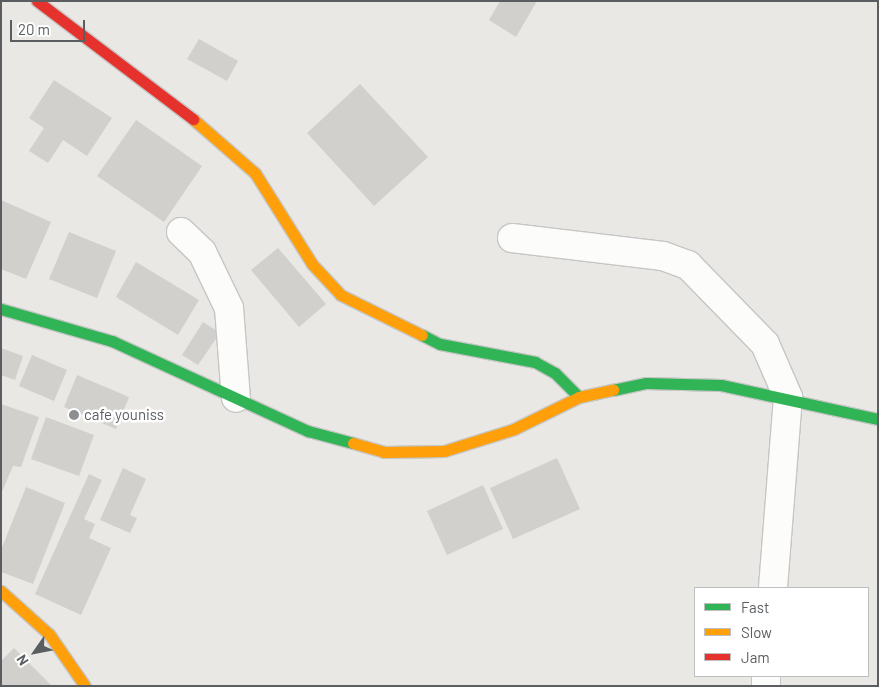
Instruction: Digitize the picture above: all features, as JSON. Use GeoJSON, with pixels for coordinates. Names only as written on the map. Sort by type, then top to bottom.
{"type":"FeatureCollection","features":[{"type":"Feature","properties":{"kind":"main road"},"geometry":{"type":"LineString","coordinates":[[36,1],[230,147],[255,173],[312,264],[341,295],[440,344],[535,362],[555,372],[579,397]]}},
{"type":"Feature","properties":{"kind":"main road"},"geometry":{"type":"LineString","coordinates":[[1,309],[112,341],[308,432],[384,452],[444,451],[514,428],[579,397],[646,383],[720,385],[788,397],[878,419]]}},
{"type":"Feature","properties":{"kind":"main road"},"geometry":{"type":"LineString","coordinates":[[1,591],[49,634],[85,686]]}},
{"type":"Feature","properties":{"kind":"street"},"geometry":{"type":"LineString","coordinates":[[181,232],[212,268],[229,308],[236,398]]}},
{"type":"Feature","properties":{"kind":"street"},"geometry":{"type":"LineString","coordinates":[[512,238],[663,256],[688,265],[765,344],[788,397],[773,587]]}},
{"type":"Feature","properties":{"kind":"building"},"geometry":{"type":"Polygon","coordinates":[[[500,1],[537,1],[516,37],[489,20],[500,1]]]}},
{"type":"Feature","properties":{"kind":"building"},"geometry":{"type":"Polygon","coordinates":[[[199,39],[238,61],[227,81],[187,59],[199,39]]]}},
{"type":"Feature","properties":{"kind":"building"},"geometry":{"type":"Polygon","coordinates":[[[54,80],[112,118],[87,156],[63,140],[48,163],[29,151],[44,128],[29,118],[54,80]]]}},
{"type":"Feature","properties":{"kind":"building"},"geometry":{"type":"Polygon","coordinates":[[[360,84],[428,157],[374,206],[307,133],[360,84]]]}},
{"type":"Feature","properties":{"kind":"building"},"geometry":{"type":"Polygon","coordinates":[[[136,120],[202,166],[164,222],[97,176],[136,120]]]}},
{"type":"Feature","properties":{"kind":"building"},"geometry":{"type":"Polygon","coordinates":[[[1,200],[51,222],[26,279],[1,269],[1,200]]]}},
{"type":"Feature","properties":{"kind":"building"},"geometry":{"type":"Polygon","coordinates":[[[69,232],[116,251],[97,298],[49,279],[69,232]]]}},
{"type":"Feature","properties":{"kind":"building"},"geometry":{"type":"Polygon","coordinates":[[[278,248],[326,304],[299,327],[251,270],[278,248]]]}},
{"type":"Feature","properties":{"kind":"building"},"geometry":{"type":"Polygon","coordinates":[[[136,262],[199,300],[178,335],[116,297],[136,262]]]}},
{"type":"Feature","properties":{"kind":"building"},"geometry":{"type":"Polygon","coordinates":[[[203,322],[220,333],[198,365],[182,355],[203,322]]]}},
{"type":"Feature","properties":{"kind":"building"},"geometry":{"type":"Polygon","coordinates":[[[1,348],[23,356],[15,380],[1,375],[1,348]]]}},
{"type":"Feature","properties":{"kind":"building"},"geometry":{"type":"Polygon","coordinates":[[[32,355],[67,370],[54,401],[19,386],[32,355]]]}},
{"type":"Feature","properties":{"kind":"building"},"geometry":{"type":"Polygon","coordinates":[[[77,375],[129,397],[116,429],[64,407],[77,375]]]}},
{"type":"Feature","properties":{"kind":"building"},"geometry":{"type":"Polygon","coordinates":[[[1,404],[39,417],[21,467],[13,466],[1,494],[1,404]]]}},
{"type":"Feature","properties":{"kind":"building"},"geometry":{"type":"Polygon","coordinates":[[[46,417],[94,435],[79,476],[31,459],[46,417]]]}},
{"type":"Feature","properties":{"kind":"building"},"geometry":{"type":"Polygon","coordinates":[[[557,458],[580,509],[513,539],[490,488],[557,458]]]}},
{"type":"Feature","properties":{"kind":"building"},"geometry":{"type":"Polygon","coordinates":[[[123,468],[146,479],[130,515],[137,518],[130,533],[100,520],[123,468]]]}},
{"type":"Feature","properties":{"kind":"building"},"geometry":{"type":"Polygon","coordinates":[[[89,474],[102,480],[84,519],[95,524],[89,538],[111,548],[81,615],[35,594],[89,474]]]}},
{"type":"Feature","properties":{"kind":"building"},"geometry":{"type":"Polygon","coordinates":[[[483,485],[503,529],[447,555],[427,511],[483,485]]]}},
{"type":"Feature","properties":{"kind":"building"},"geometry":{"type":"Polygon","coordinates":[[[26,487],[65,503],[33,584],[1,572],[1,550],[26,487]]]}},
{"type":"Feature","properties":{"kind":"building"},"geometry":{"type":"Polygon","coordinates":[[[14,648],[52,686],[1,686],[1,661],[14,648]]]}},
{"type":"Feature","properties":{"kind":"traffic: fast"},"geometry":{"type":"LineString","coordinates":[[1,309],[112,341],[308,431],[353,443]]}},
{"type":"Feature","properties":{"kind":"traffic: fast"},"geometry":{"type":"LineString","coordinates":[[422,335],[440,344],[535,362],[555,373],[579,397]]}},
{"type":"Feature","properties":{"kind":"traffic: fast"},"geometry":{"type":"LineString","coordinates":[[613,390],[646,383],[721,385],[878,419]]}},
{"type":"Feature","properties":{"kind":"traffic: slow"},"geometry":{"type":"LineString","coordinates":[[193,119],[255,173],[312,264],[341,295],[422,335]]}},
{"type":"Feature","properties":{"kind":"traffic: slow"},"geometry":{"type":"LineString","coordinates":[[353,443],[384,452],[444,451],[514,429],[579,397],[613,390]]}},
{"type":"Feature","properties":{"kind":"traffic: slow"},"geometry":{"type":"LineString","coordinates":[[1,591],[49,634],[85,686]]}},
{"type":"Feature","properties":{"kind":"traffic: jam"},"geometry":{"type":"LineString","coordinates":[[37,1],[193,119]]}},
{"type":"Feature","properties":{"kind":"place","name":"cafe youniss"},"geometry":{"type":"Point","coordinates":[74,415]}}]}
